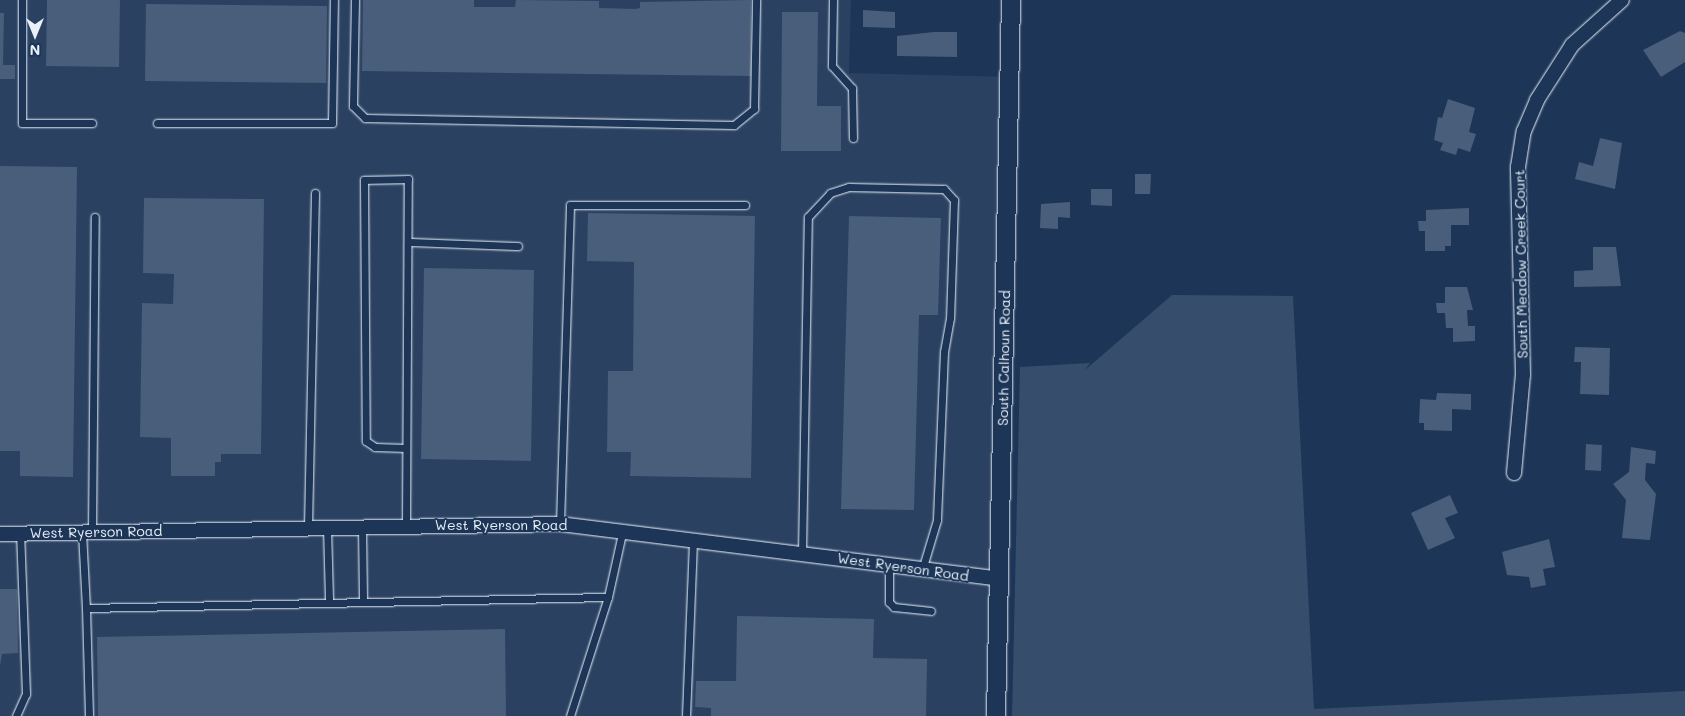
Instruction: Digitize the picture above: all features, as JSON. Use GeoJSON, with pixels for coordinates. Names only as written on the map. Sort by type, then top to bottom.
{"type":"FeatureCollection","features":[{"type":"Feature","properties":{"kind":"street","name":"South Calhoun Road"},"geometry":{"type":"LineString","coordinates":[[996,716],[1012,0]]}},
{"type":"Feature","properties":{"kind":"street","name":"South Meadow Creek Court"},"geometry":{"type":"LineString","coordinates":[[1514,473],[1524,375],[1518,168],[1524,130],[1536,100],[1572,44],[1622,0]]}},
{"type":"Feature","properties":{"kind":"street","name":"West Ryerson Road"},"geometry":{"type":"LineString","coordinates":[[0,534],[328,526],[560,524],[623,529],[999,579]]}},
{"type":"Feature","properties":{"kind":"lane"},"geometry":{"type":"LineString","coordinates":[[22,0],[22,123],[92,122]]}},
{"type":"Feature","properties":{"kind":"lane"},"geometry":{"type":"LineString","coordinates":[[157,122],[332,123],[334,0]]}},
{"type":"Feature","properties":{"kind":"lane"},"geometry":{"type":"LineString","coordinates":[[355,0],[354,106],[365,118],[734,125],[754,109],[756,0]]}},
{"type":"Feature","properties":{"kind":"lane"},"geometry":{"type":"LineString","coordinates":[[833,0],[832,66],[852,88],[853,138]]}},
{"type":"Feature","properties":{"kind":"lane"},"geometry":{"type":"LineString","coordinates":[[406,448],[375,447],[366,441],[364,180],[408,179],[406,525]]}},
{"type":"Feature","properties":{"kind":"lane"},"geometry":{"type":"LineString","coordinates":[[802,553],[808,218],[830,193],[849,188],[944,189],[954,200],[950,318],[944,352],[937,520],[922,570]]}},
{"type":"Feature","properties":{"kind":"lane"},"geometry":{"type":"LineString","coordinates":[[308,527],[315,193]]}},
{"type":"Feature","properties":{"kind":"lane"},"geometry":{"type":"LineString","coordinates":[[560,524],[570,205],[745,206]]}},
{"type":"Feature","properties":{"kind":"lane"},"geometry":{"type":"LineString","coordinates":[[89,716],[86,608],[95,217]]}},
{"type":"Feature","properties":{"kind":"lane"},"geometry":{"type":"LineString","coordinates":[[408,242],[518,246]]}},
{"type":"Feature","properties":{"kind":"lane"},"geometry":{"type":"LineString","coordinates":[[328,526],[329,600]]}},
{"type":"Feature","properties":{"kind":"lane"},"geometry":{"type":"LineString","coordinates":[[362,526],[362,599]]}},
{"type":"Feature","properties":{"kind":"lane"},"geometry":{"type":"LineString","coordinates":[[570,716],[608,597],[623,529]]}},
{"type":"Feature","properties":{"kind":"lane"},"geometry":{"type":"LineString","coordinates":[[16,716],[26,694],[20,534]]}},
{"type":"Feature","properties":{"kind":"lane"},"geometry":{"type":"LineString","coordinates":[[686,716],[693,538]]}},
{"type":"Feature","properties":{"kind":"lane"},"geometry":{"type":"LineString","coordinates":[[889,565],[889,602],[894,607],[931,611]]}},
{"type":"Feature","properties":{"kind":"lane"},"geometry":{"type":"LineString","coordinates":[[86,608],[362,599],[608,597]]}},
{"type":"Feature","properties":{"kind":"shaded area"},"geometry":{"type":"Polygon","coordinates":[[[0,0],[851,0],[849,73],[1010,77],[996,716],[0,716],[0,0]]]}},
{"type":"Feature","properties":{"kind":"shaded area"},"geometry":{"type":"Polygon","coordinates":[[[1172,295],[1293,296],[1314,709],[1685,691],[1685,716],[1012,716],[1020,367],[1090,363],[1085,370],[1172,295]]]}},
{"type":"Feature","properties":{"kind":"building"},"geometry":{"type":"Polygon","coordinates":[[[47,0],[120,0],[119,67],[46,66],[47,0]]]}},
{"type":"Feature","properties":{"kind":"building"},"geometry":{"type":"Polygon","coordinates":[[[363,0],[474,0],[474,7],[515,7],[516,0],[599,1],[599,8],[635,9],[640,8],[640,2],[751,0],[751,76],[362,71],[363,0]]]}},
{"type":"Feature","properties":{"kind":"building"},"geometry":{"type":"Polygon","coordinates":[[[146,4],[327,6],[326,83],[145,81],[146,4]]]}},
{"type":"Feature","properties":{"kind":"building"},"geometry":{"type":"Polygon","coordinates":[[[863,10],[895,12],[895,28],[863,27],[863,10]]]}},
{"type":"Feature","properties":{"kind":"building"},"geometry":{"type":"Polygon","coordinates":[[[782,12],[818,12],[817,106],[841,106],[841,151],[781,151],[782,12]]]}},
{"type":"Feature","properties":{"kind":"building"},"geometry":{"type":"Polygon","coordinates":[[[0,13],[4,13],[3,65],[15,65],[15,79],[0,79],[0,13]]]}},
{"type":"Feature","properties":{"kind":"building"},"geometry":{"type":"Polygon","coordinates":[[[1680,31],[1685,33],[1685,62],[1661,77],[1643,50],[1680,31]]]}},
{"type":"Feature","properties":{"kind":"building"},"geometry":{"type":"Polygon","coordinates":[[[934,32],[957,32],[957,57],[897,56],[897,36],[934,32]]]}},
{"type":"Feature","properties":{"kind":"building"},"geometry":{"type":"Polygon","coordinates":[[[1448,99],[1475,108],[1469,132],[1476,134],[1470,152],[1458,148],[1456,155],[1440,150],[1443,143],[1434,140],[1438,117],[1442,118],[1448,99]]]}},
{"type":"Feature","properties":{"kind":"building"},"geometry":{"type":"Polygon","coordinates":[[[1600,138],[1622,143],[1615,189],[1575,179],[1579,162],[1593,166],[1600,138]]]}},
{"type":"Feature","properties":{"kind":"building"},"geometry":{"type":"Polygon","coordinates":[[[0,166],[77,167],[73,477],[20,476],[20,451],[0,451],[0,166]]]}},
{"type":"Feature","properties":{"kind":"building"},"geometry":{"type":"Polygon","coordinates":[[[1135,174],[1151,174],[1150,194],[1135,194],[1135,174]]]}},
{"type":"Feature","properties":{"kind":"building"},"geometry":{"type":"Polygon","coordinates":[[[1091,189],[1112,189],[1112,206],[1091,205],[1091,189]]]}},
{"type":"Feature","properties":{"kind":"building"},"geometry":{"type":"Polygon","coordinates":[[[144,198],[264,199],[261,454],[221,454],[221,462],[215,462],[215,476],[171,476],[171,438],[140,437],[142,303],[173,304],[174,274],[143,273],[144,198]]]}},
{"type":"Feature","properties":{"kind":"building"},"geometry":{"type":"Polygon","coordinates":[[[1070,202],[1070,218],[1058,217],[1058,229],[1040,228],[1041,204],[1070,202]]]}},
{"type":"Feature","properties":{"kind":"building"},"geometry":{"type":"Polygon","coordinates":[[[1469,208],[1469,225],[1451,225],[1451,246],[1445,246],[1445,251],[1425,251],[1425,231],[1419,231],[1418,221],[1426,221],[1426,210],[1469,208]]]}},
{"type":"Feature","properties":{"kind":"building"},"geometry":{"type":"Polygon","coordinates":[[[588,213],[755,216],[751,478],[630,476],[631,452],[607,452],[608,371],[633,371],[634,262],[587,261],[588,213]]]}},
{"type":"Feature","properties":{"kind":"building"},"geometry":{"type":"Polygon","coordinates":[[[849,216],[941,218],[938,315],[919,315],[914,510],[841,509],[849,216]]]}},
{"type":"Feature","properties":{"kind":"building"},"geometry":{"type":"Polygon","coordinates":[[[1593,247],[1616,247],[1621,286],[1574,287],[1574,271],[1593,270],[1593,247]]]}},
{"type":"Feature","properties":{"kind":"building"},"geometry":{"type":"Polygon","coordinates":[[[424,268],[534,270],[531,461],[421,459],[424,268]]]}},
{"type":"Feature","properties":{"kind":"building"},"geometry":{"type":"Polygon","coordinates":[[[1445,287],[1467,287],[1473,310],[1467,310],[1468,326],[1475,326],[1475,341],[1453,342],[1453,328],[1446,328],[1445,313],[1437,313],[1436,303],[1445,303],[1445,287]]]}},
{"type":"Feature","properties":{"kind":"building"},"geometry":{"type":"Polygon","coordinates":[[[1575,347],[1610,348],[1609,395],[1580,394],[1581,362],[1574,362],[1575,347]]]}},
{"type":"Feature","properties":{"kind":"building"},"geometry":{"type":"Polygon","coordinates":[[[1437,393],[1471,394],[1471,410],[1452,409],[1452,431],[1424,430],[1424,423],[1419,423],[1420,399],[1436,400],[1437,393]]]}},
{"type":"Feature","properties":{"kind":"building"},"geometry":{"type":"Polygon","coordinates":[[[1586,444],[1602,445],[1601,471],[1585,470],[1586,444]]]}},
{"type":"Feature","properties":{"kind":"building"},"geometry":{"type":"Polygon","coordinates":[[[1631,447],[1656,451],[1655,464],[1646,463],[1645,480],[1656,494],[1650,540],[1622,538],[1626,500],[1613,484],[1629,472],[1631,447]]]}},
{"type":"Feature","properties":{"kind":"building"},"geometry":{"type":"Polygon","coordinates":[[[1450,495],[1458,513],[1445,518],[1455,538],[1428,550],[1411,513],[1450,495]]]}},
{"type":"Feature","properties":{"kind":"building"},"geometry":{"type":"Polygon","coordinates":[[[1549,539],[1555,567],[1543,569],[1546,585],[1531,588],[1529,577],[1507,575],[1502,552],[1549,539]]]}},
{"type":"Feature","properties":{"kind":"building"},"geometry":{"type":"Polygon","coordinates":[[[0,589],[17,589],[18,653],[2,654],[0,666],[0,589]]]}},
{"type":"Feature","properties":{"kind":"building"},"geometry":{"type":"Polygon","coordinates":[[[737,616],[874,619],[873,658],[927,659],[926,716],[711,716],[711,708],[695,707],[696,681],[736,681],[737,616]]]}},
{"type":"Feature","properties":{"kind":"building"},"geometry":{"type":"Polygon","coordinates":[[[505,629],[506,716],[98,716],[97,637],[505,629]]]}}]}
